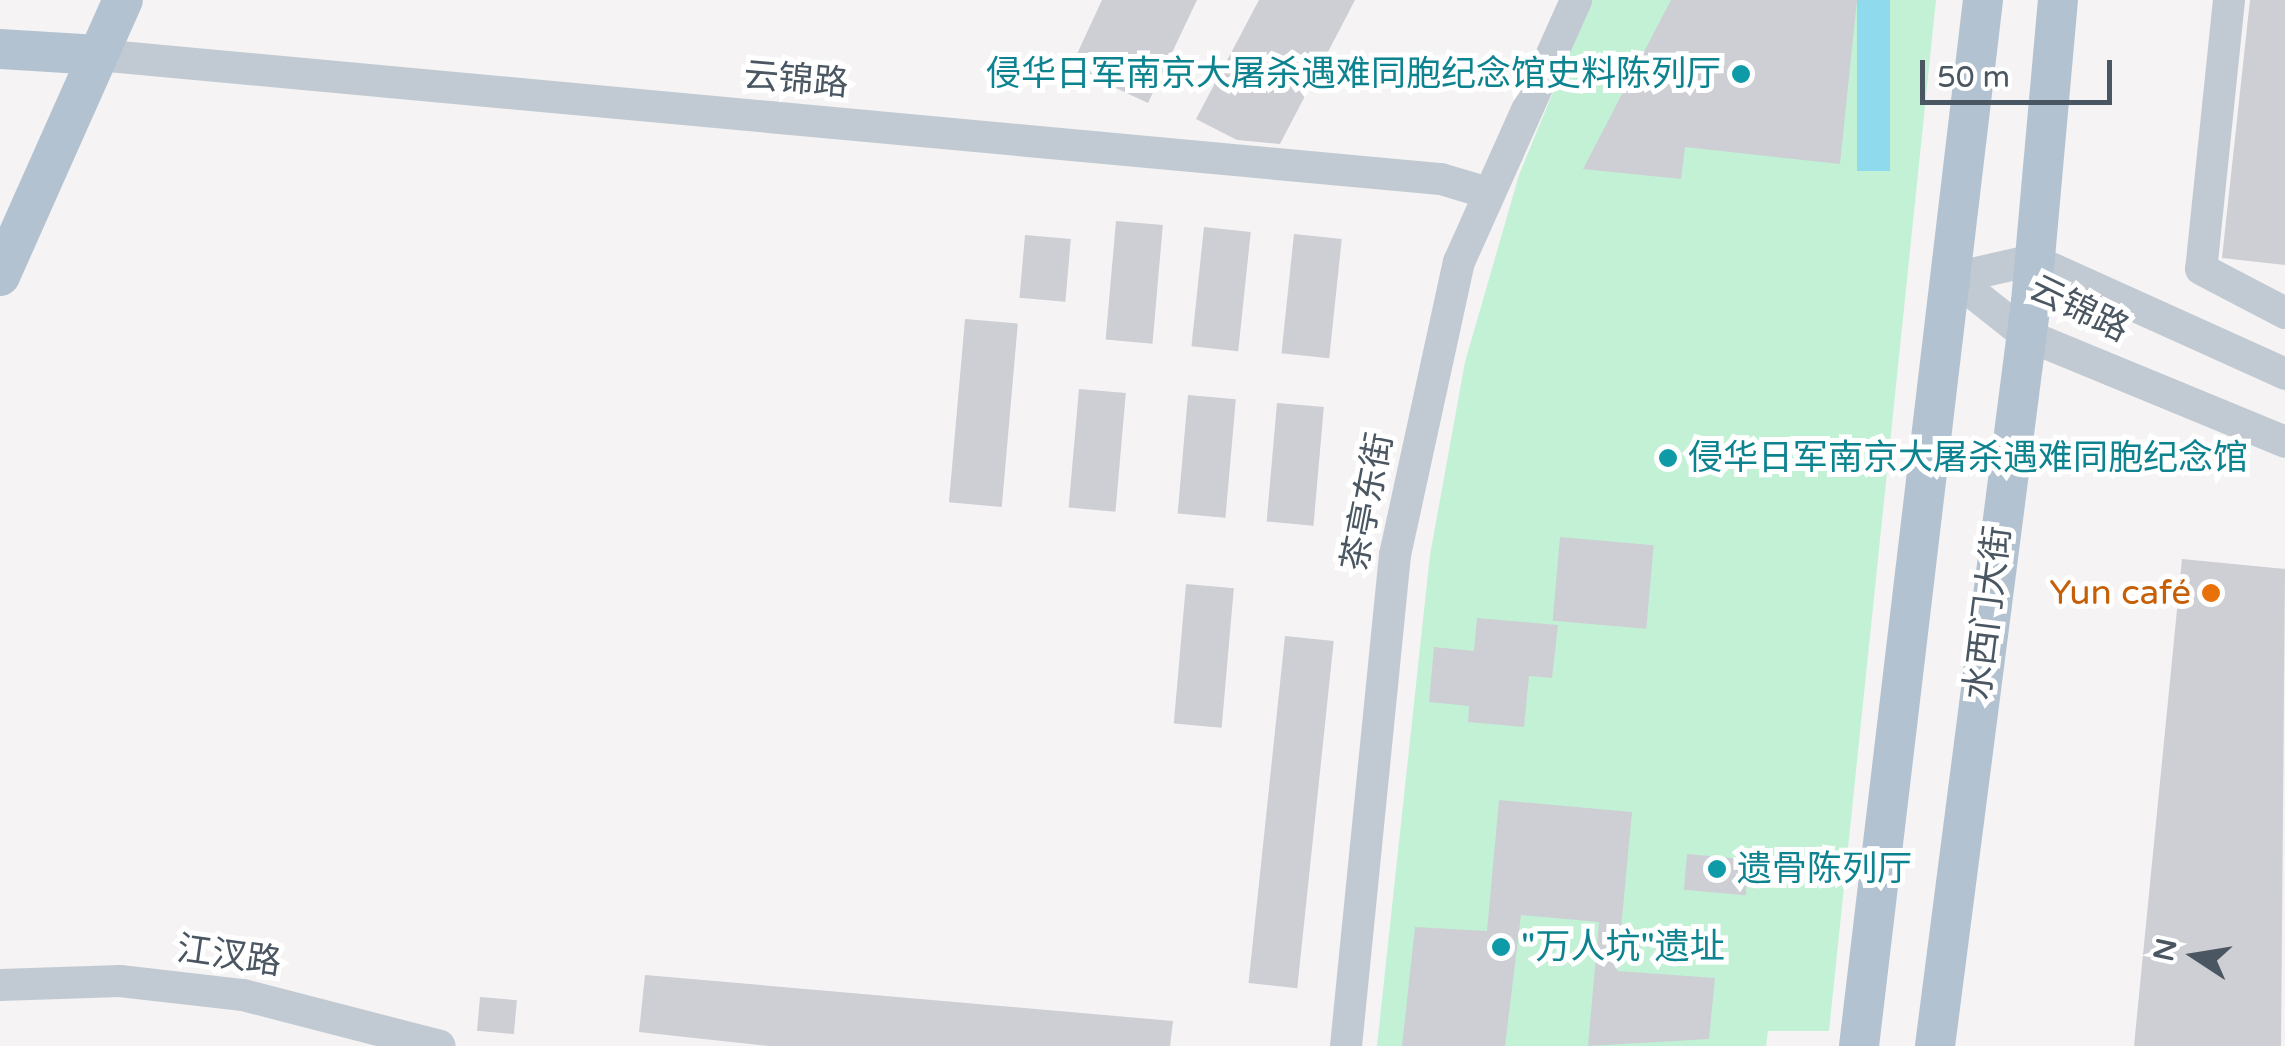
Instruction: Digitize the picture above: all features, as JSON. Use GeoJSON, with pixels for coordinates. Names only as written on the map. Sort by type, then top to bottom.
{"type":"FeatureCollection","features":[{"type":"Feature","properties":{"kind":"main road"},"geometry":{"type":"LineString","coordinates":[[0,276],[123,0]]}},
{"type":"Feature","properties":{"kind":"main road"},"geometry":{"type":"LineString","coordinates":[[1859,1046],[1954,278],[1984,0]]}},
{"type":"Feature","properties":{"kind":"main road","name":"水西门大街"},"geometry":{"type":"LineString","coordinates":[[1935,1046],[2026,335],[2058,0]]}},
{"type":"Feature","properties":{"kind":"main road"},"geometry":{"type":"LineString","coordinates":[[0,49],[98,55]]}},
{"type":"Feature","properties":{"kind":"street","name":"茶亭东街"},"geometry":{"type":"LineString","coordinates":[[1346,1046],[1396,555],[1458,262],[1486,192],[1576,0]]}},
{"type":"Feature","properties":{"kind":"street"},"geometry":{"type":"LineString","coordinates":[[2229,0],[2201,269],[2285,313]]}},
{"type":"Feature","properties":{"kind":"street","name":"云锦路"},"geometry":{"type":"LineString","coordinates":[[98,55],[1441,179],[1486,192]]}},
{"type":"Feature","properties":{"kind":"street","name":"云锦路"},"geometry":{"type":"LineString","coordinates":[[1954,278],[2033,260],[2285,374]]}},
{"type":"Feature","properties":{"kind":"street","name":"云锦路"},"geometry":{"type":"LineString","coordinates":[[1954,278],[2026,335],[2285,442]]}},
{"type":"Feature","properties":{"kind":"street","name":"江汊路"},"geometry":{"type":"LineString","coordinates":[[0,985],[120,981],[243,994],[440,1046]]}},
{"type":"Feature","properties":{"kind":"green space","name":"侵华日军南京大屠杀遇难同胞纪念馆"},"geometry":{"type":"Polygon","coordinates":[[[1591,0],[1936,0],[1829,1031],[1768,1031],[1766,1046],[1377,1046],[1430,555],[1465,362],[1519,175],[1591,0]]]}},
{"type":"Feature","properties":{"kind":"water"},"geometry":{"type":"Polygon","coordinates":[[[1857,0],[1890,0],[1890,171],[1857,171],[1857,0]]]}},
{"type":"Feature","properties":{"kind":"building"},"geometry":{"type":"Polygon","coordinates":[[[1102,0],[1197,0],[1148,103],[1071,67],[1102,0]]]}},
{"type":"Feature","properties":{"kind":"building"},"geometry":{"type":"Polygon","coordinates":[[[1259,0],[1355,0],[1280,144],[1237,140],[1196,119],[1259,0]]]}},
{"type":"Feature","properties":{"kind":"building","name":"侵华日军南京大屠杀遇难同胞纪念馆史料陈列厅"},"geometry":{"type":"Polygon","coordinates":[[[1671,0],[1857,0],[1840,164],[1685,147],[1681,179],[1583,169],[1671,0]]]}},
{"type":"Feature","properties":{"kind":"building"},"geometry":{"type":"Polygon","coordinates":[[[2250,0],[2285,0],[2285,265],[2222,258],[2250,0]]]}},
{"type":"Feature","properties":{"kind":"building"},"geometry":{"type":"Polygon","coordinates":[[[1116,221],[1163,225],[1152,344],[1106,340],[1116,221]]]}},
{"type":"Feature","properties":{"kind":"building"},"geometry":{"type":"Polygon","coordinates":[[[1204,227],[1251,232],[1238,351],[1191,346],[1204,227]]]}},
{"type":"Feature","properties":{"kind":"building"},"geometry":{"type":"Polygon","coordinates":[[[1294,234],[1342,239],[1329,358],[1281,353],[1294,234]]]}},
{"type":"Feature","properties":{"kind":"building"},"geometry":{"type":"Polygon","coordinates":[[[1025,235],[1071,239],[1065,302],[1020,298],[1025,235]]]}},
{"type":"Feature","properties":{"kind":"building"},"geometry":{"type":"Polygon","coordinates":[[[965,319],[1018,324],[1002,507],[949,502],[965,319]]]}},
{"type":"Feature","properties":{"kind":"building"},"geometry":{"type":"Polygon","coordinates":[[[1079,389],[1126,393],[1115,512],[1069,508],[1079,389]]]}},
{"type":"Feature","properties":{"kind":"building"},"geometry":{"type":"Polygon","coordinates":[[[1188,395],[1236,399],[1225,518],[1178,514],[1188,395]]]}},
{"type":"Feature","properties":{"kind":"building"},"geometry":{"type":"Polygon","coordinates":[[[1277,403],[1324,407],[1313,526],[1267,522],[1277,403]]]}},
{"type":"Feature","properties":{"kind":"building"},"geometry":{"type":"Polygon","coordinates":[[[1560,537],[1654,545],[1646,629],[1553,621],[1560,537]]]}},
{"type":"Feature","properties":{"kind":"building"},"geometry":{"type":"Polygon","coordinates":[[[2182,559],[2285,569],[2281,1046],[2134,1046],[2182,559]]]}},
{"type":"Feature","properties":{"kind":"building"},"geometry":{"type":"Polygon","coordinates":[[[1186,584],[1234,588],[1222,728],[1174,723],[1186,584]]]}},
{"type":"Feature","properties":{"kind":"building"},"geometry":{"type":"Polygon","coordinates":[[[1477,618],[1558,625],[1552,678],[1529,676],[1524,727],[1468,722],[1469,706],[1429,702],[1434,647],[1474,651],[1477,618]]]}},
{"type":"Feature","properties":{"kind":"building"},"geometry":{"type":"Polygon","coordinates":[[[1285,636],[1334,641],[1297,988],[1249,983],[1285,636]]]}},
{"type":"Feature","properties":{"kind":"building"},"geometry":{"type":"Polygon","coordinates":[[[1499,800],[1632,812],[1617,971],[1715,978],[1709,1039],[1588,1046],[1599,922],[1521,915],[1505,1046],[1402,1046],[1415,927],[1487,931],[1499,800]]]}},
{"type":"Feature","properties":{"kind":"building","name":"遗骨陈列厅"},"geometry":{"type":"Polygon","coordinates":[[[1687,854],[1749,859],[1746,895],[1684,890],[1687,854]]]}},
{"type":"Feature","properties":{"kind":"building"},"geometry":{"type":"Polygon","coordinates":[[[645,975],[1173,1021],[1170,1046],[769,1046],[639,1032],[645,975]]]}},
{"type":"Feature","properties":{"kind":"building"},"geometry":{"type":"Polygon","coordinates":[[[480,997],[517,1000],[514,1034],[477,1031],[480,997]]]}},
{"type":"Feature","properties":{"kind":"place","name":"侵华日军南京大屠杀遇难同胞纪念馆史料陈列厅"},"geometry":{"type":"Point","coordinates":[1741,74]}},
{"type":"Feature","properties":{"kind":"place","name":"侵华日军南京大屠杀遇难同胞纪念馆"},"geometry":{"type":"Point","coordinates":[1668,458]}},
{"type":"Feature","properties":{"kind":"place","name":"Yun café"},"geometry":{"type":"Point","coordinates":[2211,593]}},
{"type":"Feature","properties":{"kind":"place","name":"遗骨陈列厅"},"geometry":{"type":"Point","coordinates":[1717,869]}},
{"type":"Feature","properties":{"kind":"place","name":"\"万人坑\"遗址"},"geometry":{"type":"Point","coordinates":[1501,947]}}]}
